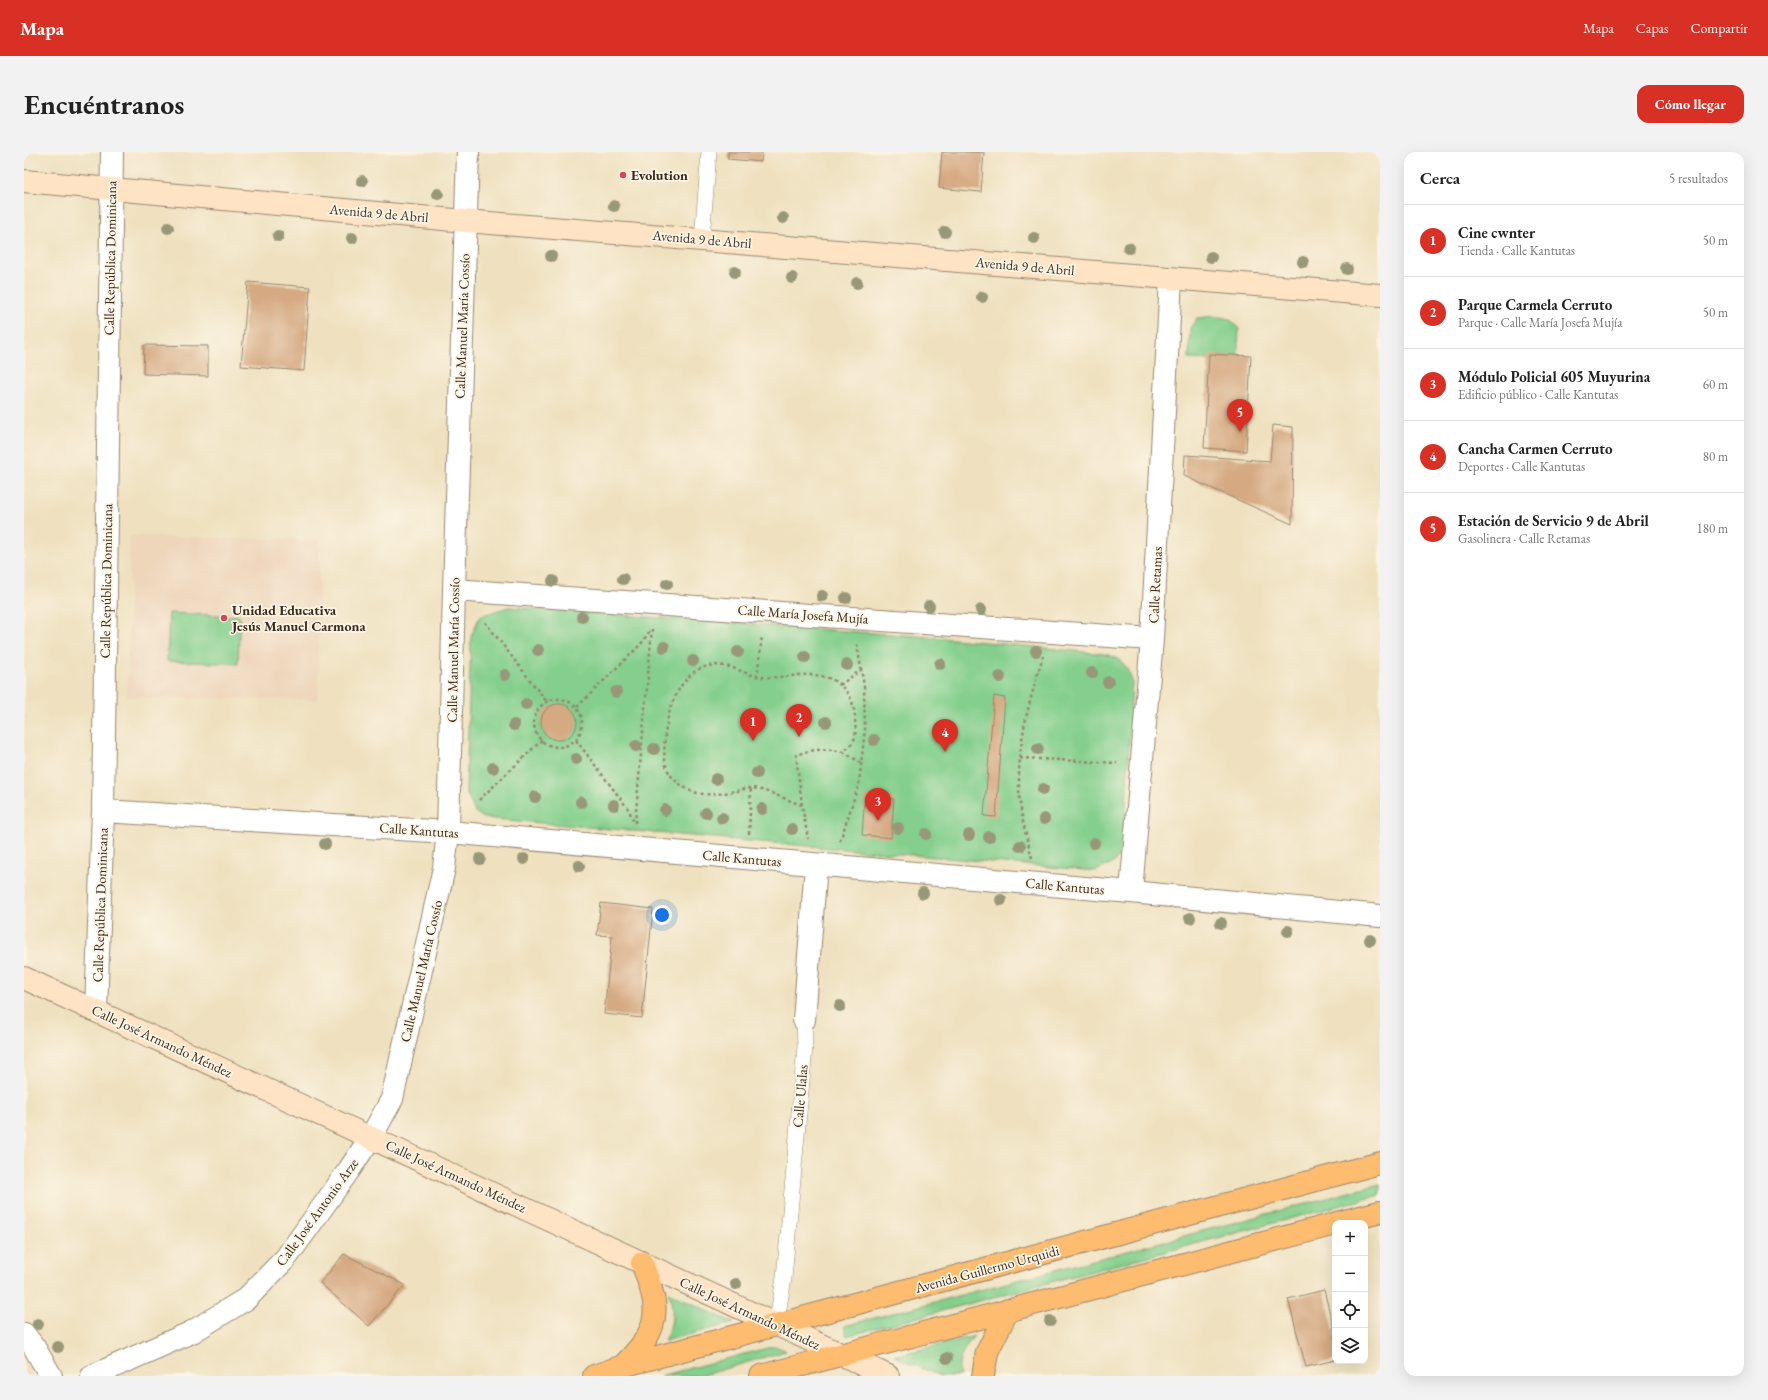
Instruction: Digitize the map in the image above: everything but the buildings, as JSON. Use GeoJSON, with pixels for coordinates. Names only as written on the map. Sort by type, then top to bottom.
{"type":"FeatureCollection","features":[{"type":"Feature","properties":{"kind":"main road","name":"Avenida 9 de Abril"},"geometry":{"type":"LineString","coordinates":[[24,181],[465,221],[1380,295]]}},
{"type":"Feature","properties":{"kind":"main road","name":"Calle José Armando Méndez"},"geometry":{"type":"LineString","coordinates":[[24,978],[371,1137],[776,1326],[888,1376]]}},
{"type":"Feature","properties":{"kind":"main road","name":"Avenida Guillermo Urquidi"},"geometry":{"type":"LineString","coordinates":[[594,1376],[623,1366],[1380,1163]]}},
{"type":"Feature","properties":{"kind":"main road"},"geometry":{"type":"LineString","coordinates":[[1348,1220],[1380,1212]]}},
{"type":"Feature","properties":{"kind":"main road"},"geometry":{"type":"LineString","coordinates":[[760,1376],[1332,1224]]}},
{"type":"Feature","properties":{"kind":"main road"},"geometry":{"type":"LineString","coordinates":[[623,1366],[646,1340],[654,1321],[654,1297],[642,1263]]}},
{"type":"Feature","properties":{"kind":"main road"},"geometry":{"type":"LineString","coordinates":[[983,1376],[987,1352],[1008,1310]]}},
{"type":"Feature","properties":{"kind":"street","name":"Calle República Dominicana"},"geometry":{"type":"LineString","coordinates":[[96,1011],[103,811],[112,152]]}},
{"type":"Feature","properties":{"kind":"street","name":"Calle Manuel María Cossío"},"geometry":{"type":"LineString","coordinates":[[371,1137],[392,1099],[444,868],[448,832],[468,152]]}},
{"type":"Feature","properties":{"kind":"street","name":"Calle Retamas"},"geometry":{"type":"LineString","coordinates":[[1131,892],[1152,639],[1172,279]]}},
{"type":"Feature","properties":{"kind":"street","name":"Calle María Josefa Mujía"},"geometry":{"type":"LineString","coordinates":[[454,590],[1152,639]]}},
{"type":"Feature","properties":{"kind":"street","name":"Calle Kantutas"},"geometry":{"type":"LineString","coordinates":[[103,811],[448,832],[1131,892],[1380,916]]}},
{"type":"Feature","properties":{"kind":"street","name":"Calle Ulalas"},"geometry":{"type":"LineString","coordinates":[[804,1020],[816,865]]}},
{"type":"Feature","properties":{"kind":"street","name":"Calle José Antonio Arze"},"geometry":{"type":"LineString","coordinates":[[92,1376],[192,1332],[246,1299],[286,1258],[371,1137]]}},
{"type":"Feature","properties":{"kind":"street"},"geometry":{"type":"LineString","coordinates":[[24,1334],[34,1347],[51,1376]]}},
{"type":"Feature","properties":{"kind":"lane"},"geometry":{"type":"LineString","coordinates":[[702,239],[709,152]]}},
{"type":"Feature","properties":{"kind":"lane","name":"Calle Ulalas"},"geometry":{"type":"LineString","coordinates":[[776,1326],[784,1278],[805,1046],[804,1020]]}},
{"type":"Feature","properties":{"kind":"path"},"geometry":{"type":"LineString","coordinates":[[485,622],[547,702]]}},
{"type":"Feature","properties":{"kind":"path"},"geometry":{"type":"LineString","coordinates":[[576,740],[630,810],[635,825],[652,626],[641,644],[577,707]]}},
{"type":"Feature","properties":{"kind":"path"},"geometry":{"type":"LineString","coordinates":[[757,677],[763,635]]}},
{"type":"Feature","properties":{"kind":"path"},"geometry":{"type":"LineString","coordinates":[[840,842],[858,784],[865,730],[864,686],[856,642]]}},
{"type":"Feature","properties":{"kind":"path"},"geometry":{"type":"LineString","coordinates":[[1032,859],[1022,816],[1019,787],[1020,758],[1025,720],[1044,655]]}},
{"type":"Feature","properties":{"kind":"path"},"geometry":{"type":"LineString","coordinates":[[802,805],[751,788],[723,794],[708,794],[690,790],[671,778],[663,758],[665,730],[675,696],[687,676],[710,664],[725,666],[757,677],[773,678],[806,674],[822,675],[840,685],[849,695],[855,713],[856,735],[854,742],[843,752]]}},
{"type":"Feature","properties":{"kind":"path"},"geometry":{"type":"LineString","coordinates":[[840,685],[861,670]]}},
{"type":"Feature","properties":{"kind":"path"},"geometry":{"type":"LineString","coordinates":[[554,699],[563,699],[577,707],[582,720],[580,734],[576,740],[563,746],[555,747],[542,740],[537,734],[534,720],[536,713],[547,702],[554,699]]}},
{"type":"Feature","properties":{"kind":"path"},"geometry":{"type":"LineString","coordinates":[[479,800],[542,740]]}},
{"type":"Feature","properties":{"kind":"path"},"geometry":{"type":"LineString","coordinates":[[808,839],[796,755],[808,751],[829,749],[843,752],[860,762]]}},
{"type":"Feature","properties":{"kind":"path"},"geometry":{"type":"LineString","coordinates":[[1020,758],[1122,764]]}},
{"type":"Feature","properties":{"kind":"path"},"geometry":{"type":"LineString","coordinates":[[749,834],[751,788]]}},
{"type":"Feature","properties":{"kind":"shaded area","name":"Unidad Educativa Jesús Manuel Carmona"},"geometry":{"type":"Polygon","coordinates":[[[130,536],[320,540],[318,700],[127,697],[130,536]]]}},
{"type":"Feature","properties":{"kind":"green space"},"geometry":{"type":"Polygon","coordinates":[[[1214,316],[1230,319],[1239,329],[1237,361],[1189,359],[1190,328],[1197,318],[1214,316]]]}},
{"type":"Feature","properties":{"kind":"green space"},"geometry":{"type":"Polygon","coordinates":[[[508,607],[944,638],[1105,654],[1111,656],[1123,663],[1132,681],[1124,847],[1115,862],[1096,871],[484,818],[475,812],[466,792],[471,636],[480,616],[508,607]]]}},
{"type":"Feature","properties":{"kind":"green space"},"geometry":{"type":"Polygon","coordinates":[[[169,613],[240,616],[238,664],[167,661],[169,613]]]}},
{"type":"Feature","properties":{"kind":"green space"},"geometry":{"type":"Polygon","coordinates":[[[1380,1184],[1380,1195],[847,1336],[844,1326],[1380,1184]]]}},
{"type":"Feature","properties":{"kind":"green space"},"geometry":{"type":"Polygon","coordinates":[[[668,1292],[734,1323],[664,1341],[672,1317],[672,1305],[668,1292]]]}},
{"type":"Feature","properties":{"kind":"green space"},"geometry":{"type":"Polygon","coordinates":[[[974,1336],[964,1350],[960,1359],[960,1376],[940,1376],[894,1356],[974,1336]]]}},
{"type":"Feature","properties":{"kind":"green space"},"geometry":{"type":"Polygon","coordinates":[[[775,1346],[786,1351],[700,1376],[660,1376],[775,1346]]]}},
{"type":"Feature","properties":{"kind":"place","name":"Evolution"},"geometry":{"type":"Point","coordinates":[623,175]}},
{"type":"Feature","properties":{"kind":"place","name":"Estación de Servicio 9 de Abril"},"geometry":{"type":"Point","coordinates":[1240,432]}},
{"type":"Feature","properties":{"kind":"place","name":"Unidad Educativa Jesús Manuel Carmona"},"geometry":{"type":"Point","coordinates":[224,618]}},
{"type":"Feature","properties":{"kind":"place","name":"Parque Carmela Cerruto"},"geometry":{"type":"Point","coordinates":[799,737]}},
{"type":"Feature","properties":{"kind":"place","name":"Cine cwnter"},"geometry":{"type":"Point","coordinates":[753,741]}},
{"type":"Feature","properties":{"kind":"place","name":"Cancha Carmen Cerruto"},"geometry":{"type":"Point","coordinates":[945,752]}},
{"type":"Feature","properties":{"kind":"place","name":"Módulo Policial 605 Muyurina"},"geometry":{"type":"Point","coordinates":[878,821]}}]}
